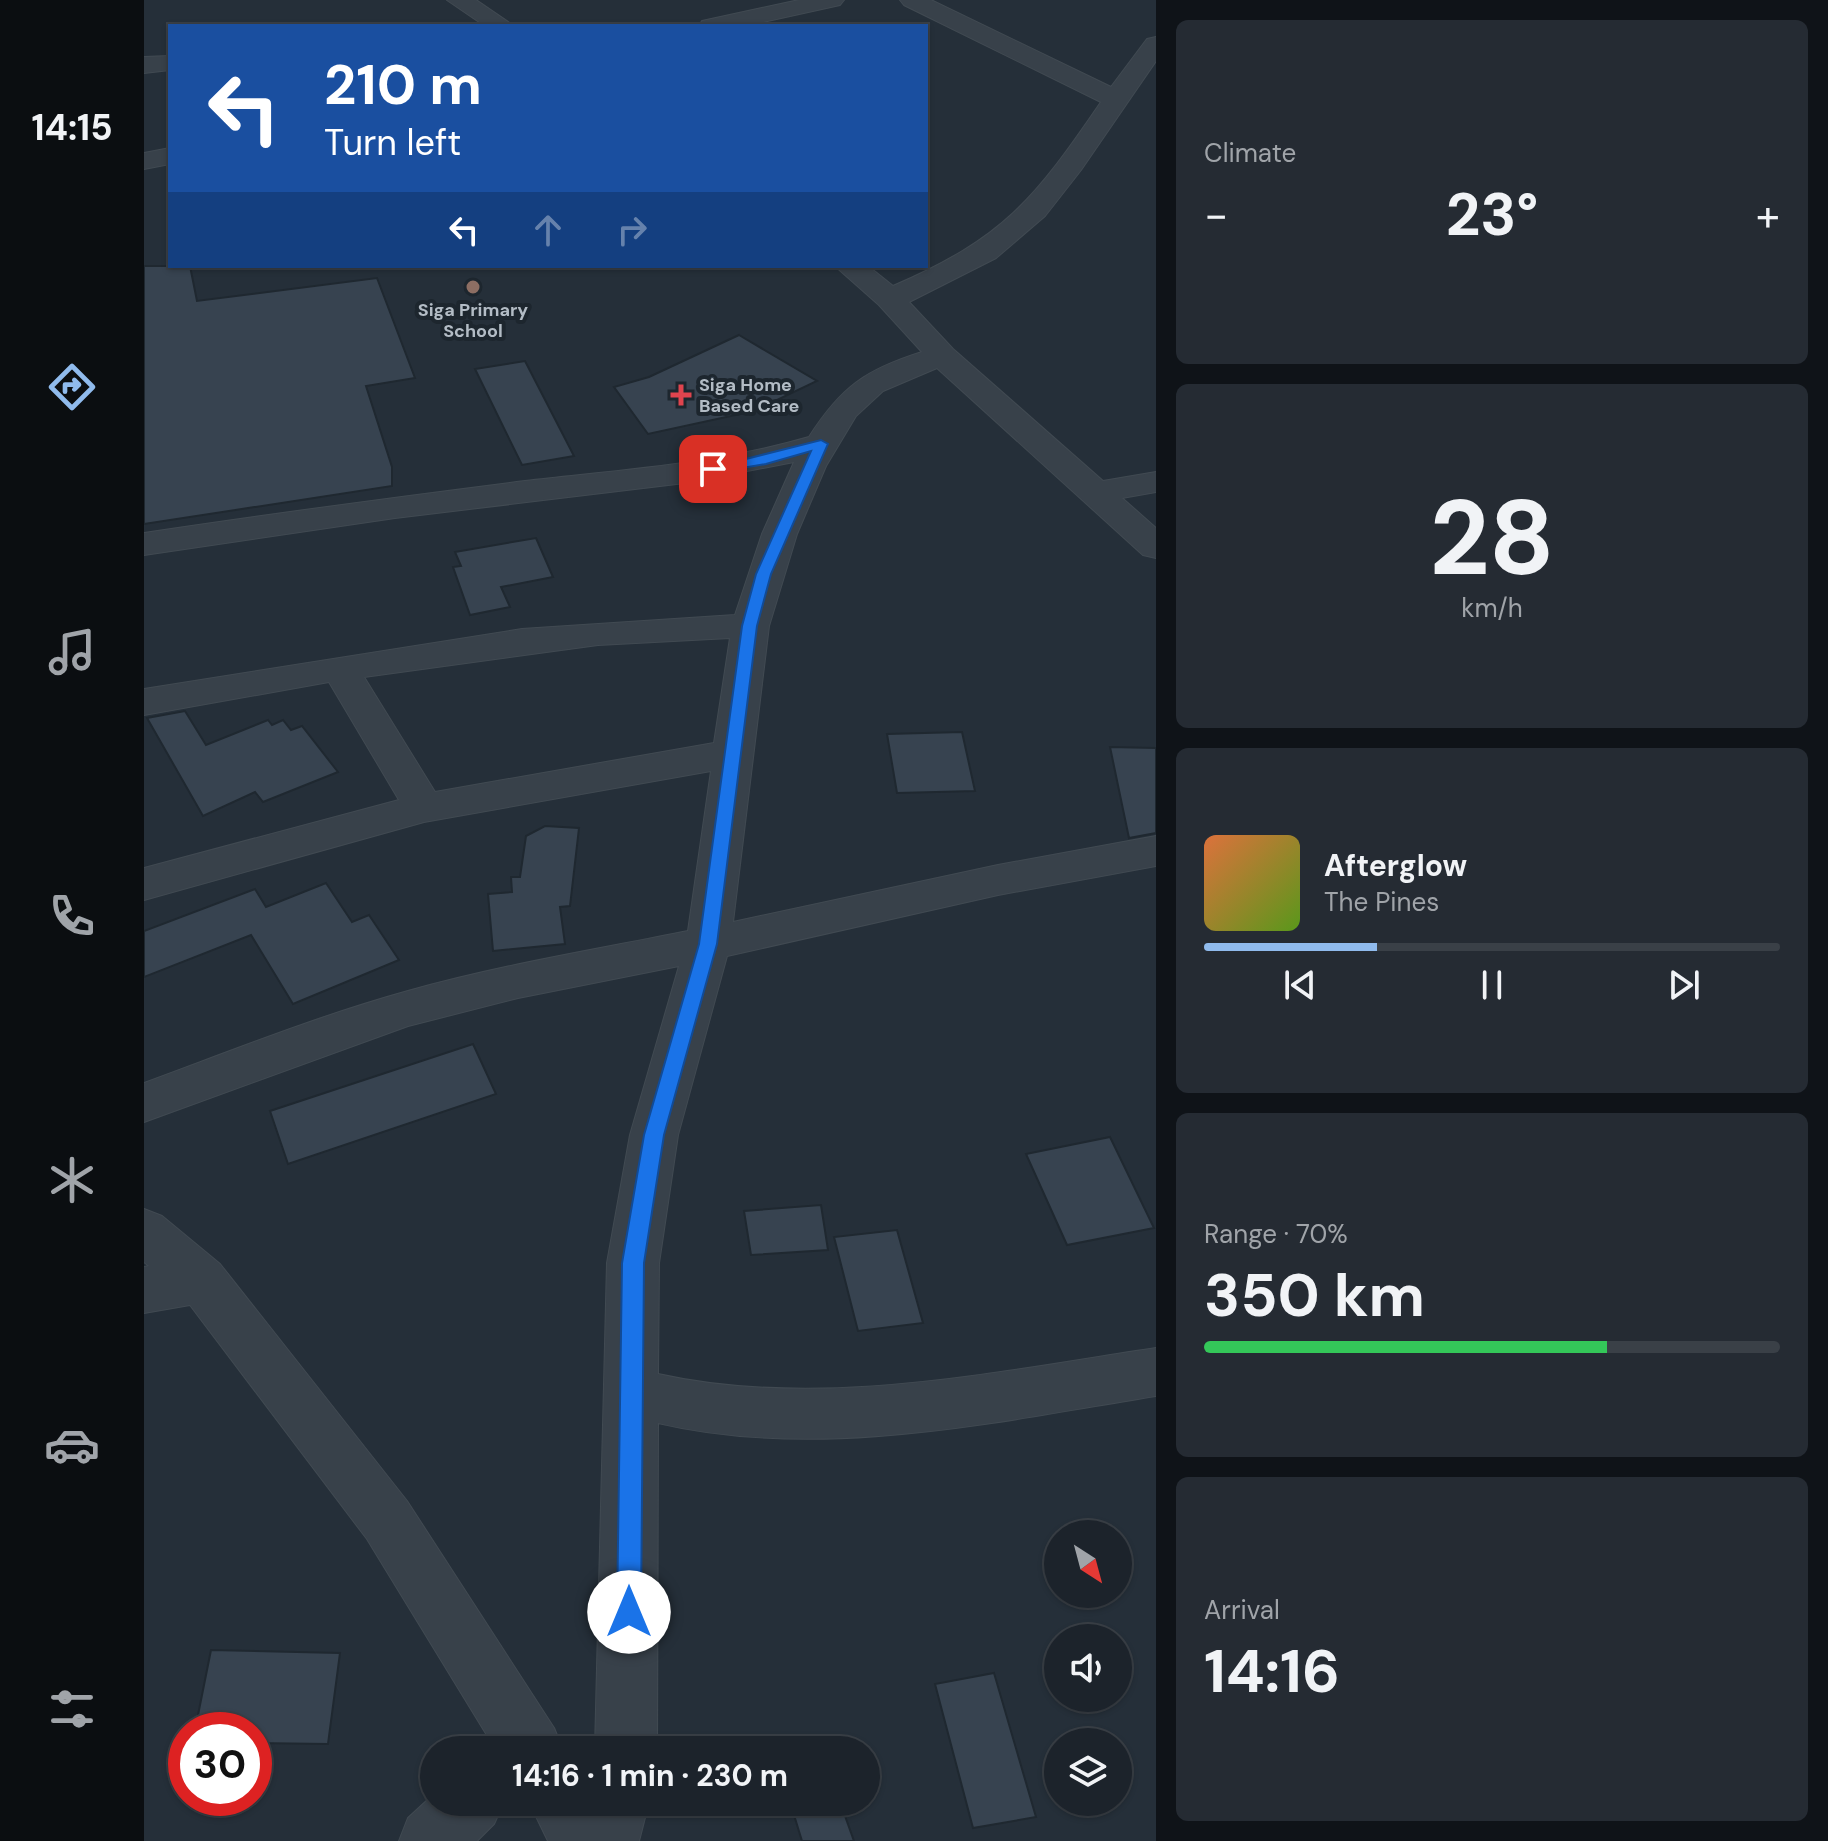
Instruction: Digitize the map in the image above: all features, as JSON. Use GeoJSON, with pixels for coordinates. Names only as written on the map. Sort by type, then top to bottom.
{"type":"FeatureCollection","features":[{"type":"Feature","properties":{"kind":"street"},"geometry":{"type":"LineString","coordinates":[[459,0],[499,24]]}},
{"type":"Feature","properties":{"kind":"street"},"geometry":{"type":"LineString","coordinates":[[695,24],[719,0]]}},
{"type":"Feature","properties":{"kind":"street"},"geometry":{"type":"LineString","coordinates":[[720,24],[832,0]]}},
{"type":"Feature","properties":{"kind":"street"},"geometry":{"type":"LineString","coordinates":[[912,0],[1116,99]]}},
{"type":"Feature","properties":{"kind":"street"},"geometry":{"type":"LineString","coordinates":[[890,299],[966,264],[1014,231],[1050,191],[1156,44]]}},
{"type":"Feature","properties":{"kind":"street"},"geometry":{"type":"LineString","coordinates":[[144,65],[168,63]]}},
{"type":"Feature","properties":{"kind":"street"},"geometry":{"type":"LineString","coordinates":[[144,161],[168,156]]}},
{"type":"Feature","properties":{"kind":"street"},"geometry":{"type":"LineString","coordinates":[[852,268],[890,299],[942,356],[1156,547]]}},
{"type":"Feature","properties":{"kind":"street"},"geometry":{"type":"LineString","coordinates":[[626,1736],[633,1263],[654,1135],[708,944],[730,754],[750,626],[764,574],[821,444],[862,390],[879,379],[942,356]]}},
{"type":"Feature","properties":{"kind":"street"},"geometry":{"type":"LineString","coordinates":[[144,544],[388,508],[686,473],[766,460],[821,444]]}},
{"type":"Feature","properties":{"kind":"street"},"geometry":{"type":"LineString","coordinates":[[1095,493],[1156,482]]}},
{"type":"Feature","properties":{"kind":"street"},"geometry":{"type":"LineString","coordinates":[[144,702],[599,633],[672,626],[750,626]]}},
{"type":"Feature","properties":{"kind":"street"},"geometry":{"type":"LineString","coordinates":[[341,670],[424,808]]}},
{"type":"Feature","properties":{"kind":"street"},"geometry":{"type":"LineString","coordinates":[[144,884],[424,808],[730,754]]}},
{"type":"Feature","properties":{"kind":"street"},"geometry":{"type":"LineString","coordinates":[[144,1103],[288,1049],[443,998],[560,971],[708,944],[1050,867],[1156,851]]}},
{"type":"Feature","properties":{"kind":"street"},"geometry":{"type":"LineString","coordinates":[[144,1231],[202,1280],[387,1520],[522,1736]]}},
{"type":"Feature","properties":{"kind":"street"},"geometry":{"type":"LineString","coordinates":[[144,1290],[202,1280]]}},
{"type":"Feature","properties":{"kind":"street"},"geometry":{"type":"LineString","coordinates":[[629,1392],[705,1407],[812,1413],[943,1404],[1156,1372]]}},
{"type":"Feature","properties":{"kind":"street"},"geometry":{"type":"LineString","coordinates":[[431,1841],[457,1816]]}},
{"type":"Feature","properties":{"kind":"street"},"geometry":{"type":"LineString","coordinates":[[569,1816],[583,1841]]}},
{"type":"Feature","properties":{"kind":"street"},"geometry":{"type":"LineString","coordinates":[[607,1841],[613,1816]]}},
{"type":"Feature","properties":{"kind":"building"},"geometry":{"type":"Polygon","coordinates":[[[144,266],[190,268],[197,301],[377,278],[415,378],[366,386],[392,467],[392,486],[144,524],[144,266]]]}},
{"type":"Feature","properties":{"kind":"building"},"geometry":{"type":"Polygon","coordinates":[[[739,335],[817,381],[754,411],[648,434],[614,387],[649,377],[739,335]]]}},
{"type":"Feature","properties":{"kind":"building"},"geometry":{"type":"Polygon","coordinates":[[[525,361],[574,456],[522,465],[475,369],[525,361]]]}},
{"type":"Feature","properties":{"kind":"building"},"geometry":{"type":"Polygon","coordinates":[[[536,538],[553,577],[501,587],[510,607],[470,615],[453,567],[461,566],[455,552],[536,538]]]}},
{"type":"Feature","properties":{"kind":"building"},"geometry":{"type":"Polygon","coordinates":[[[185,711],[206,745],[268,720],[272,725],[283,720],[291,730],[302,726],[338,772],[263,802],[255,792],[203,816],[147,718],[185,711]]]}},
{"type":"Feature","properties":{"kind":"building"},"geometry":{"type":"Polygon","coordinates":[[[962,732],[975,791],[897,793],[887,734],[962,732]]]}},
{"type":"Feature","properties":{"kind":"building"},"geometry":{"type":"Polygon","coordinates":[[[1110,747],[1156,748],[1156,833],[1129,838],[1110,747]]]}},
{"type":"Feature","properties":{"kind":"building"},"geometry":{"type":"Polygon","coordinates":[[[545,826],[579,828],[570,906],[560,907],[565,944],[493,951],[488,894],[512,892],[511,877],[520,877],[526,836],[545,826]]]}},
{"type":"Feature","properties":{"kind":"building"},"geometry":{"type":"Polygon","coordinates":[[[326,883],[352,922],[369,915],[399,960],[293,1004],[251,935],[144,977],[144,931],[255,889],[266,907],[326,883]]]}},
{"type":"Feature","properties":{"kind":"building"},"geometry":{"type":"Polygon","coordinates":[[[473,1044],[496,1094],[288,1164],[270,1111],[473,1044]]]}},
{"type":"Feature","properties":{"kind":"building"},"geometry":{"type":"Polygon","coordinates":[[[1110,1137],[1154,1228],[1067,1245],[1026,1154],[1110,1137]]]}},
{"type":"Feature","properties":{"kind":"building"},"geometry":{"type":"Polygon","coordinates":[[[821,1205],[828,1250],[751,1255],[744,1211],[821,1205]]]}},
{"type":"Feature","properties":{"kind":"building"},"geometry":{"type":"Polygon","coordinates":[[[897,1230],[923,1323],[858,1331],[834,1237],[897,1230]]]}},
{"type":"Feature","properties":{"kind":"building"},"geometry":{"type":"Polygon","coordinates":[[[211,1650],[340,1653],[328,1744],[272,1743],[272,1712],[199,1712],[211,1650]]]}},
{"type":"Feature","properties":{"kind":"building"},"geometry":{"type":"Polygon","coordinates":[[[994,1673],[1036,1817],[973,1828],[935,1684],[994,1673]]]}},
{"type":"Feature","properties":{"kind":"building"},"geometry":{"type":"Polygon","coordinates":[[[794,1816],[845,1816],[854,1841],[802,1841],[794,1816]]]}},
{"type":"Feature","properties":{"kind":"place","name":"Siga Primary School"},"geometry":{"type":"Point","coordinates":[473,287]}},
{"type":"Feature","properties":{"kind":"place","name":"Siga Home Based Care"},"geometry":{"type":"Point","coordinates":[681,395]}},
{"type":"Feature","properties":{"kind":"route"},"geometry":{"type":"LineString","coordinates":[[629,1612],[629,1392],[633,1263],[654,1135],[708,944],[730,754],[750,626],[764,574],[821,444],[792,454],[713,469]]}}]}
